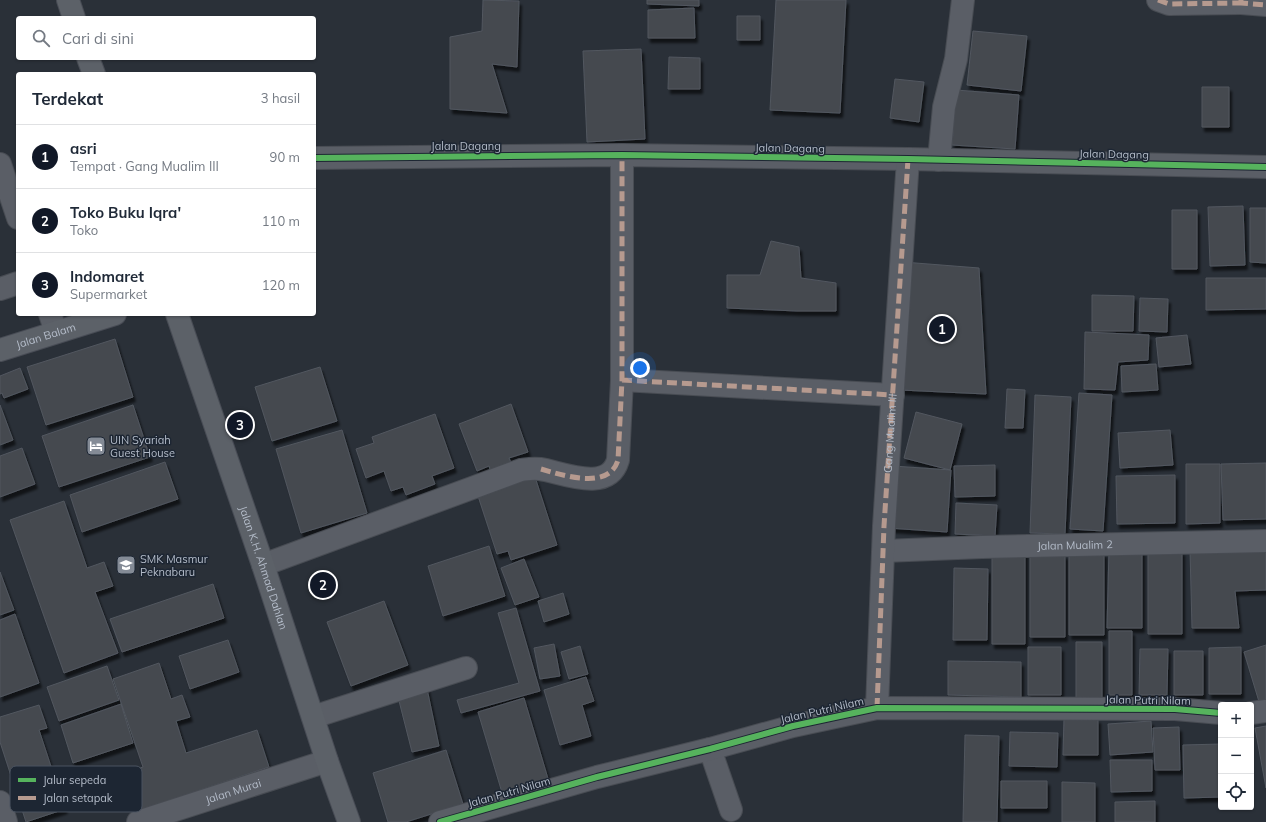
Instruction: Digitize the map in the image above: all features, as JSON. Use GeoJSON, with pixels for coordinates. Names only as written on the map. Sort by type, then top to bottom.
{"type":"FeatureCollection","features":[{"type":"Feature","properties":{"kind":"main road"},"geometry":{"type":"LineString","coordinates":[[68,0],[73,16]]}},
{"type":"Feature","properties":{"kind":"main road"},"geometry":{"type":"LineString","coordinates":[[89,60],[93,72]]}},
{"type":"Feature","properties":{"kind":"main road","name":"Jalan Balam"},"geometry":{"type":"LineString","coordinates":[[0,350],[53,323],[102,316]]}},
{"type":"Feature","properties":{"kind":"main road","name":"Jalan K.H. Ahmad Dahlan"},"geometry":{"type":"LineString","coordinates":[[178,316],[349,822]]}},
{"type":"Feature","properties":{"kind":"street"},"geometry":{"type":"LineString","coordinates":[[939,160],[944,107],[956,59],[963,0]]}},
{"type":"Feature","properties":{"kind":"street"},"geometry":{"type":"LineString","coordinates":[[1158,0],[1169,4],[1241,2],[1266,4]]}},
{"type":"Feature","properties":{"kind":"street"},"geometry":{"type":"LineString","coordinates":[[263,565],[521,470],[541,469],[579,478],[601,478],[611,471],[618,460],[622,380],[622,155]]}},
{"type":"Feature","properties":{"kind":"street","name":"Jalan Dagang"},"geometry":{"type":"LineString","coordinates":[[316,158],[622,155],[908,159],[1266,167]]}},
{"type":"Feature","properties":{"kind":"street","name":"Gang Mualim III"},"geometry":{"type":"LineString","coordinates":[[877,708],[884,551],[908,159]]}},
{"type":"Feature","properties":{"kind":"street"},"geometry":{"type":"LineString","coordinates":[[0,164],[16,212]]}},
{"type":"Feature","properties":{"kind":"street"},"geometry":{"type":"LineString","coordinates":[[0,289],[16,284]]}},
{"type":"Feature","properties":{"kind":"street"},"geometry":{"type":"LineString","coordinates":[[622,380],[893,395]]}},
{"type":"Feature","properties":{"kind":"street","name":"Jalan Mualim 2"},"geometry":{"type":"LineString","coordinates":[[884,551],[982,547],[1266,541]]}},
{"type":"Feature","properties":{"kind":"street"},"geometry":{"type":"LineString","coordinates":[[313,717],[466,668]]}},
{"type":"Feature","properties":{"kind":"street","name":"Jalan Putri Nilam"},"geometry":{"type":"LineString","coordinates":[[440,822],[597,777],[710,749],[793,726],[877,708],[1175,709],[1218,713]]}},
{"type":"Feature","properties":{"kind":"street"},"geometry":{"type":"LineString","coordinates":[[1254,713],[1266,711]]}},
{"type":"Feature","properties":{"kind":"street"},"geometry":{"type":"LineString","coordinates":[[710,749],[731,810]]}},
{"type":"Feature","properties":{"kind":"street","name":"Jalan Murai"},"geometry":{"type":"LineString","coordinates":[[138,822],[328,761]]}},
{"type":"Feature","properties":{"kind":"street"},"geometry":{"type":"LineString","coordinates":[[0,802],[6,822]]}},
{"type":"Feature","properties":{"kind":"building"},"geometry":{"type":"Polygon","coordinates":[[[483,0],[519,1],[517,67],[492,64],[507,113],[450,109],[450,37],[482,31],[483,0]]]}},
{"type":"Feature","properties":{"kind":"building"},"geometry":{"type":"Polygon","coordinates":[[[647,0],[699,0],[699,6],[647,4],[647,0]]]}},
{"type":"Feature","properties":{"kind":"building"},"geometry":{"type":"Polygon","coordinates":[[[776,0],[846,0],[840,113],[770,110],[776,0]]]}},
{"type":"Feature","properties":{"kind":"building"},"geometry":{"type":"Polygon","coordinates":[[[694,8],[695,38],[648,38],[648,10],[694,8]]]}},
{"type":"Feature","properties":{"kind":"building"},"geometry":{"type":"Polygon","coordinates":[[[737,16],[760,16],[760,40],[737,40],[737,16]]]}},
{"type":"Feature","properties":{"kind":"building"},"geometry":{"type":"Polygon","coordinates":[[[973,31],[1027,36],[1021,91],[967,85],[973,31]]]}},
{"type":"Feature","properties":{"kind":"building"},"geometry":{"type":"Polygon","coordinates":[[[641,49],[645,139],[587,142],[583,51],[641,49]]]}},
{"type":"Feature","properties":{"kind":"building"},"geometry":{"type":"Polygon","coordinates":[[[669,57],[700,58],[700,89],[668,89],[669,57]]]}},
{"type":"Feature","properties":{"kind":"building"},"geometry":{"type":"Polygon","coordinates":[[[895,79],[924,82],[919,122],[890,118],[895,79]]]}},
{"type":"Feature","properties":{"kind":"building"},"geometry":{"type":"Polygon","coordinates":[[[1202,87],[1229,87],[1229,127],[1202,127],[1202,87]]]}},
{"type":"Feature","properties":{"kind":"building"},"geometry":{"type":"Polygon","coordinates":[[[956,90],[1019,95],[1015,149],[952,145],[956,90]]]}},
{"type":"Feature","properties":{"kind":"building"},"geometry":{"type":"Polygon","coordinates":[[[1243,206],[1245,265],[1210,266],[1208,207],[1243,206]]]}},
{"type":"Feature","properties":{"kind":"building"},"geometry":{"type":"Polygon","coordinates":[[[1250,208],[1266,208],[1266,263],[1250,262],[1250,208]]]}},
{"type":"Feature","properties":{"kind":"building"},"geometry":{"type":"Polygon","coordinates":[[[1172,210],[1197,210],[1197,269],[1172,269],[1172,210]]]}},
{"type":"Feature","properties":{"kind":"building"},"geometry":{"type":"Polygon","coordinates":[[[771,241],[799,247],[801,278],[836,283],[836,311],[727,308],[727,275],[760,275],[771,241]]]}},
{"type":"Feature","properties":{"kind":"building"},"geometry":{"type":"Polygon","coordinates":[[[903,262],[979,268],[986,394],[900,390],[903,262]]]}},
{"type":"Feature","properties":{"kind":"building"},"geometry":{"type":"Polygon","coordinates":[[[1206,278],[1266,278],[1266,309],[1206,310],[1206,278]]]}},
{"type":"Feature","properties":{"kind":"building"},"geometry":{"type":"Polygon","coordinates":[[[1092,295],[1134,296],[1133,331],[1092,331],[1092,295]]]}},
{"type":"Feature","properties":{"kind":"building"},"geometry":{"type":"Polygon","coordinates":[[[1140,298],[1168,299],[1167,332],[1139,331],[1140,298]]]}},
{"type":"Feature","properties":{"kind":"building"},"geometry":{"type":"Polygon","coordinates":[[[1085,332],[1149,335],[1148,360],[1118,362],[1115,390],[1084,389],[1085,332]]]}},
{"type":"Feature","properties":{"kind":"building"},"geometry":{"type":"Polygon","coordinates":[[[1187,335],[1191,364],[1159,367],[1156,338],[1187,335]]]}},
{"type":"Feature","properties":{"kind":"building"},"geometry":{"type":"Polygon","coordinates":[[[115,339],[133,397],[46,425],[27,367],[115,339]]]}},
{"type":"Feature","properties":{"kind":"building"},"geometry":{"type":"Polygon","coordinates":[[[1156,364],[1158,390],[1122,392],[1121,366],[1156,364]]]}},
{"type":"Feature","properties":{"kind":"building"},"geometry":{"type":"Polygon","coordinates":[[[320,367],[337,421],[272,441],[255,387],[320,367]]]}},
{"type":"Feature","properties":{"kind":"building"},"geometry":{"type":"Polygon","coordinates":[[[20,368],[28,389],[4,398],[2,393],[0,394],[0,376],[20,368]]]}},
{"type":"Feature","properties":{"kind":"building"},"geometry":{"type":"Polygon","coordinates":[[[1007,389],[1025,390],[1023,428],[1005,428],[1007,389]]]}},
{"type":"Feature","properties":{"kind":"building"},"geometry":{"type":"Polygon","coordinates":[[[1079,393],[1112,395],[1103,531],[1070,529],[1079,393]]]}},
{"type":"Feature","properties":{"kind":"building"},"geometry":{"type":"Polygon","coordinates":[[[1035,395],[1071,397],[1065,534],[1030,533],[1035,395]]]}},
{"type":"Feature","properties":{"kind":"building"},"geometry":{"type":"Polygon","coordinates":[[[511,404],[528,452],[509,458],[512,465],[491,473],[489,466],[477,471],[459,424],[511,404]]]}},
{"type":"Feature","properties":{"kind":"building"},"geometry":{"type":"Polygon","coordinates":[[[0,405],[13,440],[0,445],[0,405]]]}},
{"type":"Feature","properties":{"kind":"building","name":"UIN Syariah Guest House"},"geometry":{"type":"Polygon","coordinates":[[[133,405],[150,457],[59,487],[42,436],[133,405]]]}},
{"type":"Feature","properties":{"kind":"building"},"geometry":{"type":"Polygon","coordinates":[[[916,412],[962,424],[950,470],[904,458],[916,412]]]}},
{"type":"Feature","properties":{"kind":"building"},"geometry":{"type":"Polygon","coordinates":[[[435,414],[454,468],[432,476],[435,484],[406,495],[403,487],[391,491],[384,471],[366,478],[356,449],[374,443],[372,437],[435,414]]]}},
{"type":"Feature","properties":{"kind":"building"},"geometry":{"type":"Polygon","coordinates":[[[342,430],[367,513],[301,533],[276,449],[342,430]]]}},
{"type":"Feature","properties":{"kind":"building"},"geometry":{"type":"Polygon","coordinates":[[[1170,430],[1173,465],[1120,468],[1118,433],[1170,430]]]}},
{"type":"Feature","properties":{"kind":"building"},"geometry":{"type":"Polygon","coordinates":[[[22,448],[35,484],[0,497],[0,456],[22,448]]]}},
{"type":"Feature","properties":{"kind":"building"},"geometry":{"type":"Polygon","coordinates":[[[165,462],[178,499],[82,532],[70,495],[165,462]]]}},
{"type":"Feature","properties":{"kind":"building"},"geometry":{"type":"Polygon","coordinates":[[[1266,463],[1266,519],[1223,520],[1221,464],[1266,463]]]}},
{"type":"Feature","properties":{"kind":"building"},"geometry":{"type":"Polygon","coordinates":[[[1186,464],[1220,464],[1220,523],[1186,524],[1186,464]]]}},
{"type":"Feature","properties":{"kind":"building"},"geometry":{"type":"Polygon","coordinates":[[[995,465],[995,496],[955,497],[954,466],[995,465]]]}},
{"type":"Feature","properties":{"kind":"building"},"geometry":{"type":"Polygon","coordinates":[[[893,466],[951,470],[947,532],[888,528],[893,466]]]}},
{"type":"Feature","properties":{"kind":"building"},"geometry":{"type":"Polygon","coordinates":[[[1175,475],[1175,523],[1117,524],[1116,476],[1175,475]]]}},
{"type":"Feature","properties":{"kind":"building"},"geometry":{"type":"Polygon","coordinates":[[[535,477],[557,545],[511,560],[508,551],[497,554],[478,496],[535,477]]]}},
{"type":"Feature","properties":{"kind":"building"},"geometry":{"type":"Polygon","coordinates":[[[64,501],[87,568],[104,562],[113,586],[95,592],[118,653],[64,673],[10,520],[64,501]]]}},
{"type":"Feature","properties":{"kind":"building"},"geometry":{"type":"Polygon","coordinates":[[[956,503],[997,505],[995,536],[955,534],[956,503]]]}},
{"type":"Feature","properties":{"kind":"building"},"geometry":{"type":"Polygon","coordinates":[[[489,546],[505,596],[443,616],[428,566],[489,546]]]}},
{"type":"Feature","properties":{"kind":"building"},"geometry":{"type":"Polygon","coordinates":[[[1266,547],[1266,590],[1235,591],[1239,628],[1192,628],[1190,550],[1266,547]]]}},
{"type":"Feature","properties":{"kind":"building"},"geometry":{"type":"Polygon","coordinates":[[[1109,550],[1142,550],[1142,628],[1107,628],[1109,550]]]}},
{"type":"Feature","properties":{"kind":"building"},"geometry":{"type":"Polygon","coordinates":[[[1148,551],[1182,551],[1182,634],[1148,634],[1148,551]]]}},
{"type":"Feature","properties":{"kind":"building"},"geometry":{"type":"Polygon","coordinates":[[[992,552],[1025,552],[1025,644],[992,644],[992,552]]]}},
{"type":"Feature","properties":{"kind":"building"},"geometry":{"type":"Polygon","coordinates":[[[1069,553],[1104,553],[1104,635],[1069,635],[1069,553]]]}},
{"type":"Feature","properties":{"kind":"building"},"geometry":{"type":"Polygon","coordinates":[[[1030,555],[1065,555],[1065,637],[1030,637],[1030,555]]]}},
{"type":"Feature","properties":{"kind":"building"},"geometry":{"type":"Polygon","coordinates":[[[524,559],[539,597],[515,605],[501,568],[524,559]]]}},
{"type":"Feature","properties":{"kind":"building"},"geometry":{"type":"Polygon","coordinates":[[[954,568],[988,569],[987,640],[953,640],[954,568]]]}},
{"type":"Feature","properties":{"kind":"building"},"geometry":{"type":"Polygon","coordinates":[[[0,572],[14,610],[0,615],[0,572]]]}},
{"type":"Feature","properties":{"kind":"building"},"geometry":{"type":"Polygon","coordinates":[[[213,584],[224,618],[122,652],[110,619],[213,584]]]}},
{"type":"Feature","properties":{"kind":"building"},"geometry":{"type":"Polygon","coordinates":[[[563,593],[569,614],[544,622],[538,601],[563,593]]]}},
{"type":"Feature","properties":{"kind":"building"},"geometry":{"type":"Polygon","coordinates":[[[384,601],[408,665],[351,686],[327,622],[384,601]]]}},
{"type":"Feature","properties":{"kind":"building"},"geometry":{"type":"Polygon","coordinates":[[[516,608],[540,691],[461,713],[457,700],[519,683],[498,613],[516,608]]]}},
{"type":"Feature","properties":{"kind":"building"},"geometry":{"type":"Polygon","coordinates":[[[15,614],[39,683],[0,697],[0,620],[15,614]]]}},
{"type":"Feature","properties":{"kind":"building"},"geometry":{"type":"Polygon","coordinates":[[[1109,631],[1132,631],[1132,695],[1109,695],[1109,631]]]}},
{"type":"Feature","properties":{"kind":"building"},"geometry":{"type":"Polygon","coordinates":[[[228,640],[239,672],[190,689],[179,656],[228,640]]]}},
{"type":"Feature","properties":{"kind":"building"},"geometry":{"type":"Polygon","coordinates":[[[1076,642],[1102,642],[1102,700],[1076,700],[1076,642]]]}},
{"type":"Feature","properties":{"kind":"building"},"geometry":{"type":"Polygon","coordinates":[[[554,644],[560,676],[540,679],[534,648],[554,644]]]}},
{"type":"Feature","properties":{"kind":"building"},"geometry":{"type":"Polygon","coordinates":[[[1266,645],[1266,703],[1260,705],[1244,652],[1266,645]]]}},
{"type":"Feature","properties":{"kind":"building"},"geometry":{"type":"Polygon","coordinates":[[[580,646],[588,674],[569,679],[561,652],[580,646]]]}},
{"type":"Feature","properties":{"kind":"building"},"geometry":{"type":"Polygon","coordinates":[[[1028,647],[1061,647],[1061,695],[1028,695],[1028,647]]]}},
{"type":"Feature","properties":{"kind":"building"},"geometry":{"type":"Polygon","coordinates":[[[1241,647],[1241,694],[1209,694],[1209,648],[1241,647]]]}},
{"type":"Feature","properties":{"kind":"building"},"geometry":{"type":"Polygon","coordinates":[[[1140,649],[1168,649],[1167,695],[1139,695],[1140,649]]]}},
{"type":"Feature","properties":{"kind":"building"},"geometry":{"type":"Polygon","coordinates":[[[1174,651],[1203,651],[1203,695],[1174,695],[1174,651]]]}},
{"type":"Feature","properties":{"kind":"building"},"geometry":{"type":"Polygon","coordinates":[[[948,661],[1021,662],[1021,697],[948,695],[948,661]]]}},
{"type":"Feature","properties":{"kind":"building"},"geometry":{"type":"Polygon","coordinates":[[[159,663],[171,699],[182,695],[190,717],[176,721],[186,753],[257,730],[269,767],[142,810],[143,767],[113,679],[159,663]]]}},
{"type":"Feature","properties":{"kind":"building"},"geometry":{"type":"Polygon","coordinates":[[[107,666],[119,700],[59,721],[47,687],[107,666]]]}},
{"type":"Feature","properties":{"kind":"building"},"geometry":{"type":"Polygon","coordinates":[[[586,677],[594,701],[582,705],[591,736],[560,745],[544,690],[586,677]]]}},
{"type":"Feature","properties":{"kind":"building"},"geometry":{"type":"Polygon","coordinates":[[[426,684],[439,746],[412,752],[397,693],[426,684]]]}},
{"type":"Feature","properties":{"kind":"building"},"geometry":{"type":"Polygon","coordinates":[[[524,698],[549,782],[503,796],[478,712],[524,698]]]}},
{"type":"Feature","properties":{"kind":"building"},"geometry":{"type":"Polygon","coordinates":[[[121,704],[133,743],[73,763],[61,725],[121,704]]]}},
{"type":"Feature","properties":{"kind":"building"},"geometry":{"type":"Polygon","coordinates":[[[39,705],[47,728],[39,730],[51,766],[10,766],[10,773],[0,742],[0,717],[39,705]]]}},
{"type":"Feature","properties":{"kind":"building"},"geometry":{"type":"Polygon","coordinates":[[[1064,718],[1098,719],[1098,755],[1063,755],[1064,718]]]}},
{"type":"Feature","properties":{"kind":"building"},"geometry":{"type":"Polygon","coordinates":[[[1151,721],[1153,752],[1110,755],[1108,724],[1151,721]]]}},
{"type":"Feature","properties":{"kind":"building"},"geometry":{"type":"Polygon","coordinates":[[[1266,726],[1266,788],[1255,728],[1266,726]]]}},
{"type":"Feature","properties":{"kind":"building"},"geometry":{"type":"Polygon","coordinates":[[[1179,727],[1180,770],[1155,770],[1153,728],[1179,727]]]}},
{"type":"Feature","properties":{"kind":"building"},"geometry":{"type":"Polygon","coordinates":[[[1010,732],[1058,733],[1057,767],[1009,766],[1010,732]]]}},
{"type":"Feature","properties":{"kind":"building"},"geometry":{"type":"Polygon","coordinates":[[[965,735],[999,736],[997,822],[963,822],[965,735]]]}},
{"type":"Feature","properties":{"kind":"building"},"geometry":{"type":"Polygon","coordinates":[[[1218,744],[1218,797],[1184,798],[1183,745],[1218,744]]]}},
{"type":"Feature","properties":{"kind":"building"},"geometry":{"type":"Polygon","coordinates":[[[446,750],[463,804],[406,822],[388,822],[373,773],[446,750]]]}},
{"type":"Feature","properties":{"kind":"building"},"geometry":{"type":"Polygon","coordinates":[[[1110,760],[1152,760],[1152,791],[1111,792],[1110,760]]]}},
{"type":"Feature","properties":{"kind":"building"},"geometry":{"type":"Polygon","coordinates":[[[1001,781],[1047,781],[1047,808],[1001,808],[1001,781]]]}},
{"type":"Feature","properties":{"kind":"building"},"geometry":{"type":"Polygon","coordinates":[[[1062,782],[1095,783],[1095,822],[1062,822],[1062,782]]]}},
{"type":"Feature","properties":{"kind":"building"},"geometry":{"type":"Polygon","coordinates":[[[1155,801],[1155,822],[1115,822],[1115,802],[1155,801]]]}},
{"type":"Feature","properties":{"kind":"building"},"geometry":{"type":"Polygon","coordinates":[[[23,812],[56,812],[26,822],[23,812]]]}},
{"type":"Feature","properties":{"kind":"marked path"},"geometry":{"type":"LineString","coordinates":[[1158,0],[1169,4],[1241,3]]}},
{"type":"Feature","properties":{"kind":"marked path"},"geometry":{"type":"LineString","coordinates":[[1241,0],[1241,3],[1266,5]]}},
{"type":"Feature","properties":{"kind":"marked path"},"geometry":{"type":"LineString","coordinates":[[541,469],[572,477],[595,478],[605,475],[613,470],[618,460],[622,380],[622,155]]}},
{"type":"Feature","properties":{"kind":"marked path"},"geometry":{"type":"LineString","coordinates":[[877,708],[884,526],[908,159]]}},
{"type":"Feature","properties":{"kind":"marked path"},"geometry":{"type":"LineString","coordinates":[[622,380],[893,395]]}},
{"type":"Feature","properties":{"kind":"cycle path"},"geometry":{"type":"LineString","coordinates":[[316,158],[622,155],[908,159],[1266,167]]}},
{"type":"Feature","properties":{"kind":"cycle path"},"geometry":{"type":"LineString","coordinates":[[440,822],[597,777],[710,749],[793,726],[877,708],[1175,709],[1218,713]]}},
{"type":"Feature","properties":{"kind":"place","name":"asri"},"geometry":{"type":"Point","coordinates":[942,329]}},
{"type":"Feature","properties":{"kind":"place","name":"Indomaret"},"geometry":{"type":"Point","coordinates":[240,425]}},
{"type":"Feature","properties":{"kind":"place","name":"UIN Syariah Guest House"},"geometry":{"type":"Point","coordinates":[96,446]}},
{"type":"Feature","properties":{"kind":"place","name":"SMK Masmur Peknabaru"},"geometry":{"type":"Point","coordinates":[126,565]}},
{"type":"Feature","properties":{"kind":"place","name":"Toko Buku Iqra'"},"geometry":{"type":"Point","coordinates":[323,585]}}]}
